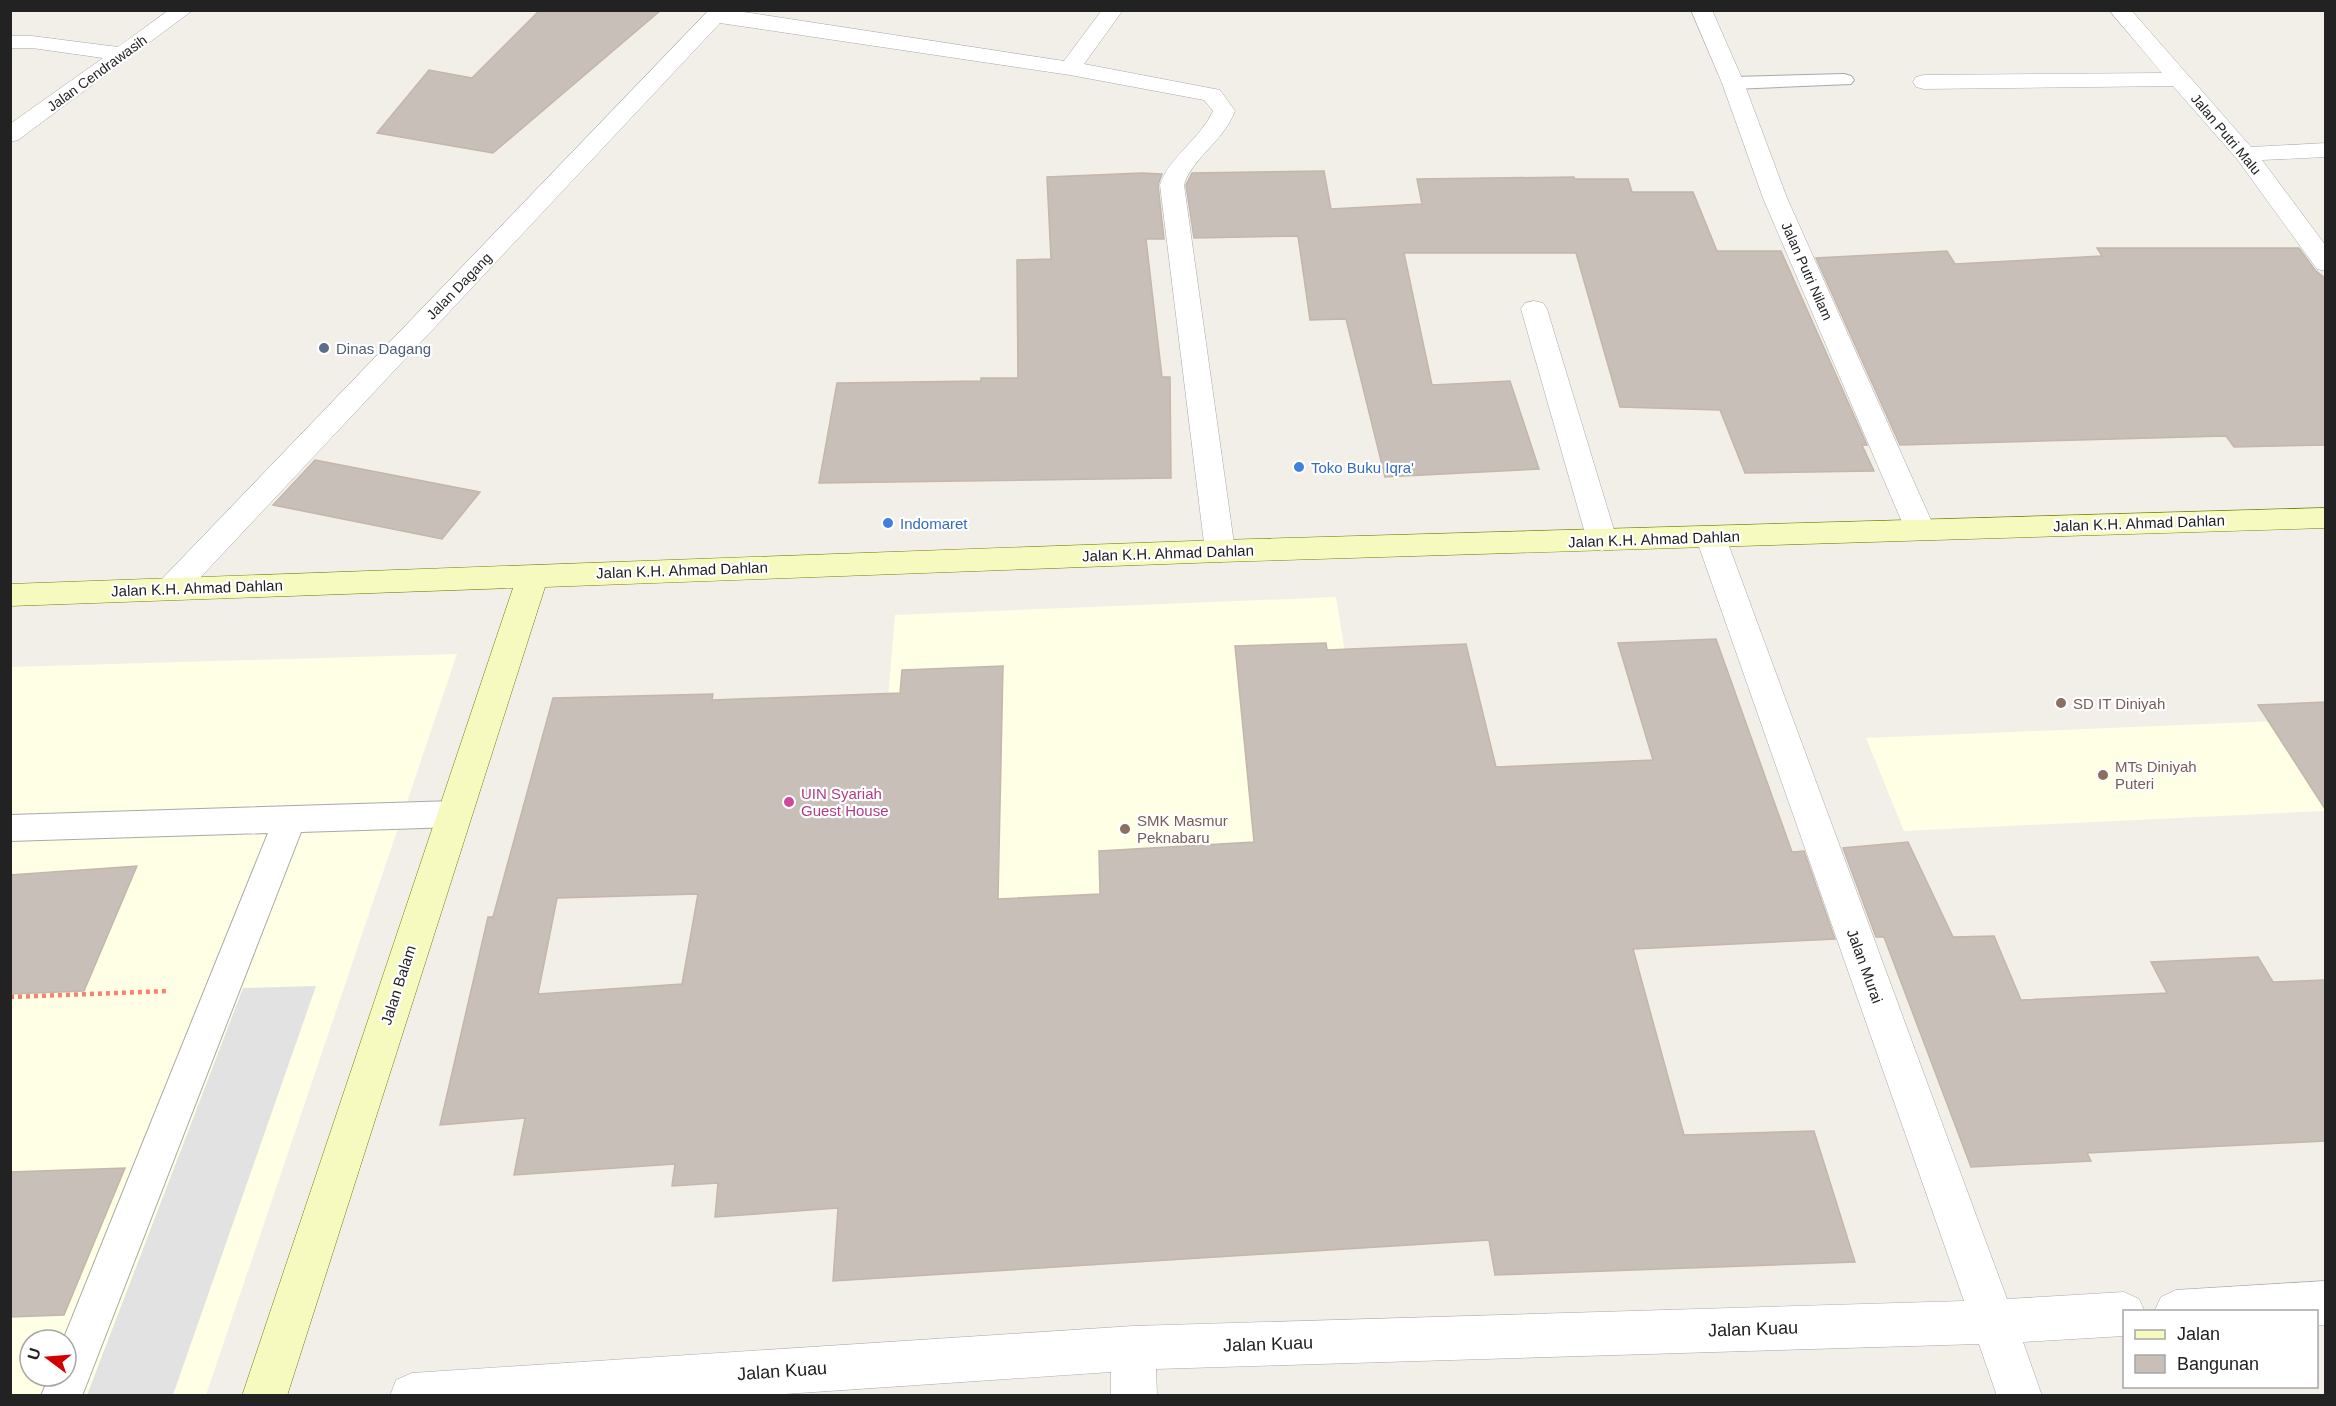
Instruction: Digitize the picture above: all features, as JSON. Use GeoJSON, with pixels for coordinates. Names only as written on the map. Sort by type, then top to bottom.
{"type":"FeatureCollection","features":[{"type":"Feature","properties":{"kind":"main road","name":"Jalan K.H. Ahmad Dahlan"},"geometry":{"type":"LineString","coordinates":[[10,595],[1220,551],[2325,518]]}},
{"type":"Feature","properties":{"kind":"main road","name":"Jalan Balam"},"geometry":{"type":"LineString","coordinates":[[264,1395],[533,576]]}},
{"type":"Feature","properties":{"kind":"street","name":"Jalan Cendrawasih"},"geometry":{"type":"LineString","coordinates":[[10,135],[183,10]]}},
{"type":"Feature","properties":{"kind":"street"},"geometry":{"type":"LineString","coordinates":[[1070,68],[1113,10]]}},
{"type":"Feature","properties":{"kind":"street","name":"Jalan Putri Nilam"},"geometry":{"type":"LineString","coordinates":[[1701,10],[1733,83],[1775,198],[1920,529]]}},
{"type":"Feature","properties":{"kind":"street","name":"Jalan Putri Malu"},"geometry":{"type":"LineString","coordinates":[[2119,10],[2245,154],[2325,264]]}},
{"type":"Feature","properties":{"kind":"street"},"geometry":{"type":"LineString","coordinates":[[718,13],[1070,68],[1217,100],[1224,111],[1221,121],[1212,136],[1180,165],[1173,176],[1172,185],[1220,551]]}},
{"type":"Feature","properties":{"kind":"street","name":"Jalan Dagang"},"geometry":{"type":"LineString","coordinates":[[172,588],[718,13]]}},
{"type":"Feature","properties":{"kind":"street"},"geometry":{"type":"LineString","coordinates":[[10,42],[32,42],[123,54]]}},
{"type":"Feature","properties":{"kind":"street"},"geometry":{"type":"LineString","coordinates":[[1924,82],[2178,79]]}},
{"type":"Feature","properties":{"kind":"street"},"geometry":{"type":"LineString","coordinates":[[2245,154],[2325,150]]}},
{"type":"Feature","properties":{"kind":"street"},"geometry":{"type":"LineString","coordinates":[[1534,309],[1602,540]]}},
{"type":"Feature","properties":{"kind":"street","name":"Jalan Murai"},"geometry":{"type":"LineString","coordinates":[[1711,538],[2020,1395]]}},
{"type":"Feature","properties":{"kind":"street"},"geometry":{"type":"LineString","coordinates":[[2195,1310],[2325,1303]]}},
{"type":"Feature","properties":{"kind":"street","name":"Jalan Kuau"},"geometry":{"type":"LineString","coordinates":[[412,1395],[1133,1348],[1994,1322],[2123,1314]]}},
{"type":"Feature","properties":{"kind":"street"},"geometry":{"type":"LineString","coordinates":[[1133,1348],[1134,1395]]}},
{"type":"Feature","properties":{"kind":"lane"},"geometry":{"type":"LineString","coordinates":[[1733,83],[1844,80]]}},
{"type":"Feature","properties":{"kind":"lane"},"geometry":{"type":"LineString","coordinates":[[10,828],[454,814]]}},
{"type":"Feature","properties":{"kind":"lane"},"geometry":{"type":"LineString","coordinates":[[61,1395],[290,818]]}},
{"type":"Feature","properties":{"kind":"path"},"geometry":{"type":"LineString","coordinates":[[10,997],[222,988]]}},
{"type":"Feature","properties":{"kind":"shaded area","name":"SMK Masmur Peknabaru"},"geometry":{"type":"Polygon","coordinates":[[[1336,597],[1408,1043],[857,1071],[895,615],[1336,597]]]}},
{"type":"Feature","properties":{"kind":"shaded area"},"geometry":{"type":"Polygon","coordinates":[[[457,654],[206,1395],[11,1395],[10,667],[457,654]]]}},
{"type":"Feature","properties":{"kind":"shaded area","name":"MTs Diniyah Puteri"},"geometry":{"type":"Polygon","coordinates":[[[2325,719],[2325,811],[1904,831],[1866,738],[2325,719]]]}},
{"type":"Feature","properties":{"kind":"shaded area"},"geometry":{"type":"Polygon","coordinates":[[[316,986],[173,1395],[87,1395],[243,988],[316,986]]]}},
{"type":"Feature","properties":{"kind":"building"},"geometry":{"type":"Polygon","coordinates":[[[540,10],[661,10],[493,153],[377,133],[429,70],[472,78],[540,10]]]}},
{"type":"Feature","properties":{"kind":"building"},"geometry":{"type":"Polygon","coordinates":[[[1324,171],[1331,209],[1422,204],[1417,179],[1574,177],[1575,179],[1628,179],[1632,192],[1693,192],[1717,251],[1781,251],[1867,445],[1862,445],[1874,471],[1745,473],[1720,410],[1620,407],[1576,253],[1404,253],[1432,385],[1510,381],[1539,469],[1385,477],[1346,319],[1310,320],[1298,236],[1194,238],[1186,185],[1192,173],[1324,171]]]}},
{"type":"Feature","properties":{"kind":"building"},"geometry":{"type":"Polygon","coordinates":[[[1162,174],[1158,185],[1164,239],[1146,239],[1162,377],[1170,377],[1171,478],[819,483],[837,383],[981,381],[981,378],[1018,378],[1017,260],[1051,259],[1047,177],[1162,174]]]}},
{"type":"Feature","properties":{"kind":"building"},"geometry":{"type":"Polygon","coordinates":[[[2097,248],[2299,248],[2315,270],[2325,278],[2325,445],[2234,447],[2226,436],[1900,445],[1816,258],[1947,251],[1955,264],[2102,256],[2097,248]]]}},
{"type":"Feature","properties":{"kind":"building"},"geometry":{"type":"Polygon","coordinates":[[[315,460],[480,492],[442,539],[273,505],[315,460]]]}},
{"type":"Feature","properties":{"kind":"building"},"geometry":{"type":"Polygon","coordinates":[[[1716,639],[1792,852],[1804,851],[1835,939],[1633,949],[1684,1135],[1814,1131],[1855,1262],[1495,1275],[1489,1240],[833,1281],[838,1208],[715,1217],[718,1183],[672,1186],[675,1164],[514,1175],[525,1118],[440,1125],[488,917],[493,917],[553,698],[713,694],[712,700],[900,693],[902,670],[1003,666],[998,899],[1100,894],[1099,851],[1254,842],[1235,646],[1326,643],[1327,650],[1466,644],[1496,767],[1653,760],[1618,643],[1716,639]],[[698,894],[557,898],[538,994],[682,984],[698,894]]]}},
{"type":"Feature","properties":{"kind":"building"},"geometry":{"type":"Polygon","coordinates":[[[2325,702],[2325,809],[2258,705],[2325,702]]]}},
{"type":"Feature","properties":{"kind":"building"},"geometry":{"type":"Polygon","coordinates":[[[1908,842],[1953,937],[1994,936],[2021,1000],[2167,993],[2151,962],[2258,957],[2273,982],[2325,980],[2325,1141],[2087,1153],[2091,1161],[1971,1167],[1884,937],[1876,937],[1843,848],[1908,842]]]}},
{"type":"Feature","properties":{"kind":"building"},"geometry":{"type":"Polygon","coordinates":[[[137,866],[84,991],[10,994],[10,875],[137,866]]]}},
{"type":"Feature","properties":{"kind":"building"},"geometry":{"type":"Polygon","coordinates":[[[125,1168],[64,1315],[10,1317],[10,1172],[125,1168]]]}},
{"type":"Feature","properties":{"kind":"place","name":"Dinas Dagang"},"geometry":{"type":"Point","coordinates":[324,348]}},
{"type":"Feature","properties":{"kind":"place","name":"Toko Buku Iqra'"},"geometry":{"type":"Point","coordinates":[1299,467]}},
{"type":"Feature","properties":{"kind":"place","name":"Indomaret"},"geometry":{"type":"Point","coordinates":[888,523]}},
{"type":"Feature","properties":{"kind":"place","name":"SD IT Diniyah"},"geometry":{"type":"Point","coordinates":[2061,703]}},
{"type":"Feature","properties":{"kind":"place","name":"MTs Diniyah Puteri"},"geometry":{"type":"Point","coordinates":[2103,775]}},
{"type":"Feature","properties":{"kind":"place","name":"UIN Syariah Guest House"},"geometry":{"type":"Point","coordinates":[789,802]}},
{"type":"Feature","properties":{"kind":"place","name":"SMK Masmur Peknabaru"},"geometry":{"type":"Point","coordinates":[1125,829]}}]}
